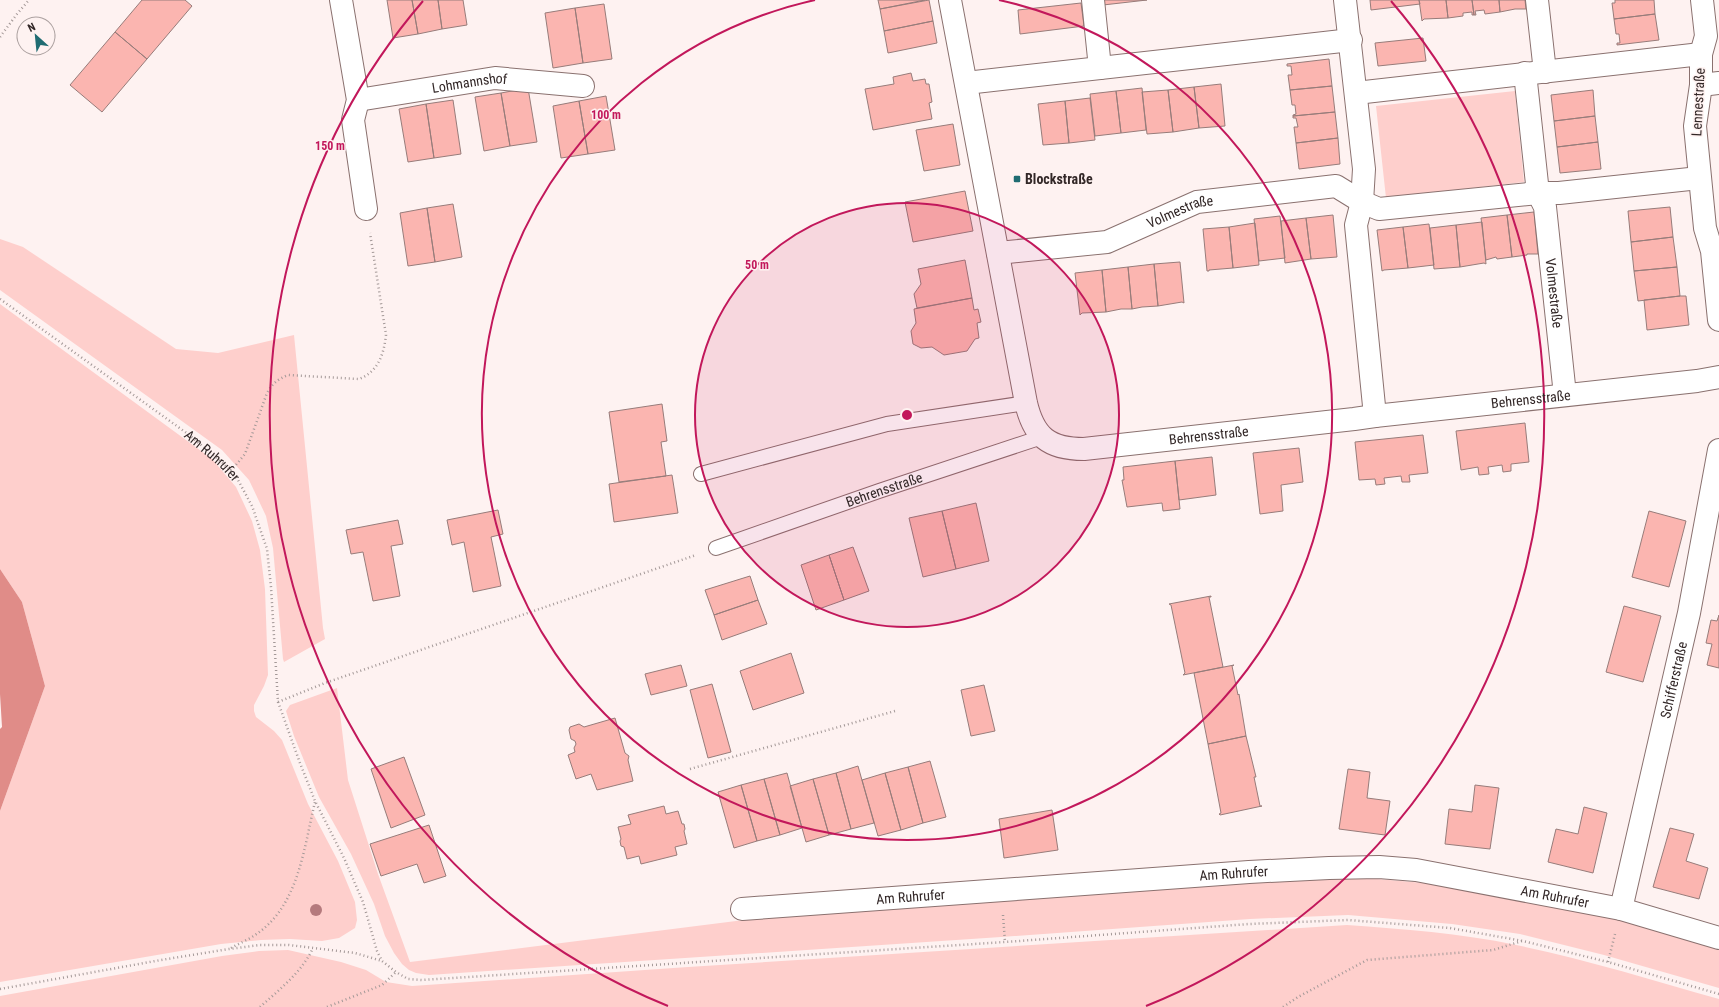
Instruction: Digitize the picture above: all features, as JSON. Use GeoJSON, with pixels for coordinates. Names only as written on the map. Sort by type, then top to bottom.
{"type":"FeatureCollection","features":[{"type":"Feature","properties":{"kind":"street"},"geometry":{"type":"LineString","coordinates":[[342,0],[358,100],[353,120],[366,209]]}},
{"type":"Feature","properties":{"kind":"street"},"geometry":{"type":"LineString","coordinates":[[950,0],[1026,403],[1030,420],[1042,437]]}},
{"type":"Feature","properties":{"kind":"street"},"geometry":{"type":"LineString","coordinates":[[1093,0],[1100,68]]}},
{"type":"Feature","properties":{"kind":"street"},"geometry":{"type":"LineString","coordinates":[[1346,0],[1364,169],[1362,202],[1356,225],[1375,416]]}},
{"type":"Feature","properties":{"kind":"street","name":"Volmestraße"},"geometry":{"type":"LineString","coordinates":[[1537,0],[1535,72],[1538,193],[1545,207],[1565,395]]}},
{"type":"Feature","properties":{"kind":"street","name":"Lennestraße"},"geometry":{"type":"LineString","coordinates":[[1702,0],[1706,36],[1701,54],[1710,84],[1695,126],[1699,178],[1712,228],[1712,251],[1719,320]]}},
{"type":"Feature","properties":{"kind":"street"},"geometry":{"type":"LineString","coordinates":[[966,83],[1350,40]]}},
{"type":"Feature","properties":{"kind":"street"},"geometry":{"type":"LineString","coordinates":[[1356,93],[1701,54]]}},
{"type":"Feature","properties":{"kind":"street","name":"Lohmannshof"},"geometry":{"type":"LineString","coordinates":[[358,100],[495,78],[583,86]]}},
{"type":"Feature","properties":{"kind":"street","name":"Volmestraße"},"geometry":{"type":"LineString","coordinates":[[998,253],[1107,242],[1197,202],[1336,186],[1362,202],[1379,209],[1538,193],[1559,193],[1699,178]]}},
{"type":"Feature","properties":{"kind":"street","name":"Behrensstraße"},"geometry":{"type":"LineString","coordinates":[[1042,437],[1055,445],[1084,449],[1698,381],[1719,377]]}},
{"type":"Feature","properties":{"kind":"street","name":"Schifferstraße"},"geometry":{"type":"LineString","coordinates":[[1621,908],[1689,613],[1719,450]]}},
{"type":"Feature","properties":{"kind":"street","name":"Am Ruhrufer"},"geometry":{"type":"LineString","coordinates":[[742,909],[1242,873],[1379,867],[1441,874],[1621,908],[1719,938]]}},
{"type":"Feature","properties":{"kind":"lane"},"geometry":{"type":"LineString","coordinates":[[701,474],[887,424],[1026,403]]}},
{"type":"Feature","properties":{"kind":"lane","name":"Behrensstraße"},"geometry":{"type":"LineString","coordinates":[[716,548],[1042,437]]}},
{"type":"Feature","properties":{"kind":"path"},"geometry":{"type":"LineString","coordinates":[[0,37],[28,0]]}},
{"type":"Feature","properties":{"kind":"path"},"geometry":{"type":"LineString","coordinates":[[232,471],[245,454],[267,393],[272,385],[280,379],[288,375],[359,379],[366,376],[378,364],[385,346],[386,335],[366,209]]}},
{"type":"Feature","properties":{"kind":"path","name":"Am Ruhrufer"},"geometry":{"type":"LineString","coordinates":[[0,298],[164,416],[215,455],[232,471],[252,506],[267,549],[271,587],[278,702],[315,801],[344,858],[363,902],[377,951],[382,961]]}},
{"type":"Feature","properties":{"kind":"path"},"geometry":{"type":"LineString","coordinates":[[278,702],[347,675],[716,548]]}},
{"type":"Feature","properties":{"kind":"path"},"geometry":{"type":"LineString","coordinates":[[690,768],[895,711]]}},
{"type":"Feature","properties":{"kind":"path"},"geometry":{"type":"LineString","coordinates":[[229,949],[258,933],[275,917],[289,896],[299,868],[315,801]]}},
{"type":"Feature","properties":{"kind":"path"},"geometry":{"type":"LineString","coordinates":[[0,989],[229,949],[289,944],[355,953],[382,961],[408,979],[422,980],[1005,942],[1250,924],[1340,921],[1450,928],[1523,941],[1608,962],[1719,994]]}},
{"type":"Feature","properties":{"kind":"path"},"geometry":{"type":"LineString","coordinates":[[1283,1007],[1298,997],[1367,960],[1494,950],[1523,941]]}},
{"type":"Feature","properties":{"kind":"path"},"geometry":{"type":"LineString","coordinates":[[260,1007],[285,984],[309,957],[313,948]]}},
{"type":"Feature","properties":{"kind":"path"},"geometry":{"type":"LineString","coordinates":[[327,1007],[382,985],[396,972]]}},
{"type":"Feature","properties":{"kind":"shaded area"},"geometry":{"type":"Polygon","coordinates":[[[1515,91],[1524,182],[1386,198],[1376,106],[1515,91]]]}},
{"type":"Feature","properties":{"kind":"shaded area"},"geometry":{"type":"Polygon","coordinates":[[[0,239],[23,247],[176,349],[218,353],[294,335],[325,639],[284,662],[273,548],[266,516],[249,480],[222,450],[0,290],[0,239]]]}},
{"type":"Feature","properties":{"kind":"shaded area"},"geometry":{"type":"Polygon","coordinates":[[[0,304],[212,459],[236,487],[252,521],[260,550],[265,589],[268,675],[254,705],[254,711],[256,717],[274,731],[282,740],[308,804],[338,861],[355,902],[357,920],[355,928],[339,938],[322,941],[290,939],[221,944],[0,982],[0,811],[45,686],[22,602],[0,569],[0,304]]]}},
{"type":"Feature","properties":{"kind":"shaded area"},"geometry":{"type":"Polygon","coordinates":[[[0,569],[22,602],[45,686],[0,811],[0,729],[2,727],[0,694],[0,569]]]}},
{"type":"Feature","properties":{"kind":"shaded area"},"geometry":{"type":"Polygon","coordinates":[[[337,688],[348,780],[378,874],[410,962],[744,920],[1252,882],[1354,877],[1459,886],[1619,920],[1719,950],[1719,988],[1604,955],[1520,934],[1452,924],[1348,915],[1250,919],[429,975],[416,973],[409,970],[402,964],[385,936],[374,904],[351,854],[319,797],[294,736],[286,711],[290,705],[337,688]]]}},
{"type":"Feature","properties":{"kind":"shaded area"},"geometry":{"type":"Polygon","coordinates":[[[1347,925],[1453,934],[1542,951],[1618,970],[1719,999],[1719,1007],[0,1007],[0,996],[222,956],[259,951],[288,950],[341,962],[366,970],[386,982],[412,986],[1347,925]]]}},
{"type":"Feature","properties":{"kind":"building"},"geometry":{"type":"Polygon","coordinates":[[[142,0],[185,0],[192,6],[147,59],[115,32],[142,0]]]}},
{"type":"Feature","properties":{"kind":"building"},"geometry":{"type":"Polygon","coordinates":[[[387,0],[412,0],[418,34],[393,38],[387,0]]]}},
{"type":"Feature","properties":{"kind":"building"},"geometry":{"type":"Polygon","coordinates":[[[412,0],[438,0],[442,29],[418,34],[412,0]]]}},
{"type":"Feature","properties":{"kind":"building"},"geometry":{"type":"Polygon","coordinates":[[[438,0],[463,0],[467,25],[442,29],[438,0]]]}},
{"type":"Feature","properties":{"kind":"building"},"geometry":{"type":"Polygon","coordinates":[[[878,0],[925,0],[880,9],[878,0]]]}},
{"type":"Feature","properties":{"kind":"building"},"geometry":{"type":"Polygon","coordinates":[[[929,0],[933,21],[884,31],[880,9],[929,0]]]}},
{"type":"Feature","properties":{"kind":"building"},"geometry":{"type":"Polygon","coordinates":[[[1103,0],[1147,0],[1103,5],[1103,0]]]}},
{"type":"Feature","properties":{"kind":"building"},"geometry":{"type":"Polygon","coordinates":[[[1370,0],[1419,0],[1420,4],[1371,10],[1370,0]]]}},
{"type":"Feature","properties":{"kind":"building"},"geometry":{"type":"Polygon","coordinates":[[[1419,0],[1446,0],[1448,18],[1424,19],[1422,21],[1419,0]]]}},
{"type":"Feature","properties":{"kind":"building"},"geometry":{"type":"Polygon","coordinates":[[[1446,0],[1472,0],[1474,15],[1472,15],[1472,12],[1463,13],[1463,16],[1448,18],[1446,0]]]}},
{"type":"Feature","properties":{"kind":"building"},"geometry":{"type":"Polygon","coordinates":[[[1472,0],[1499,0],[1500,12],[1485,14],[1484,10],[1475,11],[1476,15],[1474,15],[1472,0]]]}},
{"type":"Feature","properties":{"kind":"building"},"geometry":{"type":"Polygon","coordinates":[[[1499,0],[1525,0],[1526,9],[1515,9],[1500,12],[1499,0]]]}},
{"type":"Feature","properties":{"kind":"building"},"geometry":{"type":"Polygon","coordinates":[[[1615,0],[1654,0],[1655,14],[1614,19],[1612,3],[1615,3],[1615,0]]]}},
{"type":"Feature","properties":{"kind":"building"},"geometry":{"type":"Polygon","coordinates":[[[1081,3],[1084,26],[1020,34],[1018,10],[1081,3]]]}},
{"type":"Feature","properties":{"kind":"building"},"geometry":{"type":"Polygon","coordinates":[[[604,4],[612,59],[583,63],[575,8],[604,4]]]}},
{"type":"Feature","properties":{"kind":"building"},"geometry":{"type":"Polygon","coordinates":[[[575,8],[583,63],[553,68],[545,13],[575,8]]]}},
{"type":"Feature","properties":{"kind":"building"},"geometry":{"type":"Polygon","coordinates":[[[1655,14],[1659,40],[1617,45],[1617,43],[1620,43],[1619,34],[1616,34],[1614,19],[1655,14]]]}},
{"type":"Feature","properties":{"kind":"building"},"geometry":{"type":"Polygon","coordinates":[[[933,21],[937,43],[888,53],[884,31],[933,21]]]}},
{"type":"Feature","properties":{"kind":"building"},"geometry":{"type":"Polygon","coordinates":[[[115,32],[147,59],[102,112],[70,85],[115,32]]]}},
{"type":"Feature","properties":{"kind":"building"},"geometry":{"type":"Polygon","coordinates":[[[1423,38],[1426,61],[1378,66],[1375,43],[1423,38]]]}},
{"type":"Feature","properties":{"kind":"building"},"geometry":{"type":"Polygon","coordinates":[[[1329,59],[1332,86],[1290,90],[1288,75],[1292,75],[1291,66],[1287,66],[1287,64],[1329,59]]]}},
{"type":"Feature","properties":{"kind":"building"},"geometry":{"type":"Polygon","coordinates":[[[911,73],[913,81],[925,79],[926,84],[929,84],[932,102],[929,103],[932,119],[873,130],[865,89],[894,84],[893,77],[911,73]]]}},
{"type":"Feature","properties":{"kind":"building"},"geometry":{"type":"Polygon","coordinates":[[[1221,84],[1225,126],[1199,128],[1194,87],[1221,84]]]}},
{"type":"Feature","properties":{"kind":"building"},"geometry":{"type":"Polygon","coordinates":[[[1332,86],[1335,112],[1293,116],[1296,114],[1295,105],[1292,105],[1290,90],[1332,86]]]}},
{"type":"Feature","properties":{"kind":"building"},"geometry":{"type":"Polygon","coordinates":[[[1194,87],[1199,128],[1173,132],[1168,90],[1194,87]]]}},
{"type":"Feature","properties":{"kind":"building"},"geometry":{"type":"Polygon","coordinates":[[[528,88],[537,142],[510,146],[501,93],[528,88]]]}},
{"type":"Feature","properties":{"kind":"building"},"geometry":{"type":"Polygon","coordinates":[[[1142,88],[1146,130],[1121,133],[1116,91],[1142,88]]]}},
{"type":"Feature","properties":{"kind":"building"},"geometry":{"type":"Polygon","coordinates":[[[1168,90],[1173,132],[1147,134],[1142,92],[1168,90]]]}},
{"type":"Feature","properties":{"kind":"building"},"geometry":{"type":"Polygon","coordinates":[[[1593,90],[1595,116],[1554,121],[1551,95],[1593,90]]]}},
{"type":"Feature","properties":{"kind":"building"},"geometry":{"type":"Polygon","coordinates":[[[1116,91],[1121,133],[1095,136],[1090,94],[1116,91]]]}},
{"type":"Feature","properties":{"kind":"building"},"geometry":{"type":"Polygon","coordinates":[[[501,93],[510,146],[484,151],[475,97],[501,93]]]}},
{"type":"Feature","properties":{"kind":"building"},"geometry":{"type":"Polygon","coordinates":[[[606,96],[615,150],[588,154],[579,101],[606,96]]]}},
{"type":"Feature","properties":{"kind":"building"},"geometry":{"type":"Polygon","coordinates":[[[1090,98],[1095,140],[1069,143],[1065,101],[1090,98]]]}},
{"type":"Feature","properties":{"kind":"building"},"geometry":{"type":"Polygon","coordinates":[[[453,100],[461,154],[434,158],[426,104],[453,100]]]}},
{"type":"Feature","properties":{"kind":"building"},"geometry":{"type":"Polygon","coordinates":[[[579,101],[588,154],[561,158],[553,106],[579,101]]]}},
{"type":"Feature","properties":{"kind":"building"},"geometry":{"type":"Polygon","coordinates":[[[1065,101],[1069,143],[1043,145],[1038,104],[1065,101]]]}},
{"type":"Feature","properties":{"kind":"building"},"geometry":{"type":"Polygon","coordinates":[[[426,104],[434,158],[408,162],[399,109],[426,104]]]}},
{"type":"Feature","properties":{"kind":"building"},"geometry":{"type":"Polygon","coordinates":[[[1335,112],[1338,138],[1296,143],[1294,127],[1298,127],[1296,118],[1293,118],[1293,116],[1335,112]]]}},
{"type":"Feature","properties":{"kind":"building"},"geometry":{"type":"Polygon","coordinates":[[[1595,116],[1598,142],[1557,147],[1554,121],[1595,116]]]}},
{"type":"Feature","properties":{"kind":"building"},"geometry":{"type":"Polygon","coordinates":[[[953,124],[960,165],[924,171],[916,130],[953,124]]]}},
{"type":"Feature","properties":{"kind":"building"},"geometry":{"type":"Polygon","coordinates":[[[1338,138],[1340,164],[1299,169],[1296,143],[1338,138]]]}},
{"type":"Feature","properties":{"kind":"building"},"geometry":{"type":"Polygon","coordinates":[[[1598,142],[1601,169],[1560,173],[1557,147],[1598,142]]]}},
{"type":"Feature","properties":{"kind":"building"},"geometry":{"type":"Polygon","coordinates":[[[965,191],[973,231],[913,242],[905,202],[965,191]]]}},
{"type":"Feature","properties":{"kind":"building"},"geometry":{"type":"Polygon","coordinates":[[[453,204],[462,257],[435,262],[427,208],[453,204]]]}},
{"type":"Feature","properties":{"kind":"building"},"geometry":{"type":"Polygon","coordinates":[[[1670,207],[1673,237],[1631,242],[1628,211],[1670,207]]]}},
{"type":"Feature","properties":{"kind":"building"},"geometry":{"type":"Polygon","coordinates":[[[427,208],[435,262],[408,266],[400,213],[427,208]]]}},
{"type":"Feature","properties":{"kind":"building"},"geometry":{"type":"Polygon","coordinates":[[[1534,212],[1538,254],[1527,254],[1512,257],[1507,215],[1534,212]]]}},
{"type":"Feature","properties":{"kind":"building"},"geometry":{"type":"Polygon","coordinates":[[[1333,215],[1337,257],[1311,259],[1306,218],[1333,215]]]}},
{"type":"Feature","properties":{"kind":"building"},"geometry":{"type":"Polygon","coordinates":[[[1507,215],[1512,257],[1497,259],[1496,257],[1486,260],[1481,218],[1507,215]]]}},
{"type":"Feature","properties":{"kind":"building"},"geometry":{"type":"Polygon","coordinates":[[[1280,216],[1285,258],[1259,261],[1254,219],[1280,216]]]}},
{"type":"Feature","properties":{"kind":"building"},"geometry":{"type":"Polygon","coordinates":[[[1306,218],[1311,259],[1285,263],[1281,221],[1306,218]]]}},
{"type":"Feature","properties":{"kind":"building"},"geometry":{"type":"Polygon","coordinates":[[[1482,222],[1486,264],[1484,263],[1460,267],[1456,225],[1482,222]]]}},
{"type":"Feature","properties":{"kind":"building"},"geometry":{"type":"Polygon","coordinates":[[[1255,223],[1259,265],[1233,268],[1229,227],[1255,223]]]}},
{"type":"Feature","properties":{"kind":"building"},"geometry":{"type":"Polygon","coordinates":[[[1429,224],[1434,265],[1408,268],[1403,227],[1429,224]]]}},
{"type":"Feature","properties":{"kind":"building"},"geometry":{"type":"Polygon","coordinates":[[[1456,225],[1460,267],[1434,269],[1430,228],[1456,225]]]}},
{"type":"Feature","properties":{"kind":"building"},"geometry":{"type":"Polygon","coordinates":[[[1229,227],[1233,268],[1207,271],[1203,229],[1229,227]]]}},
{"type":"Feature","properties":{"kind":"building"},"geometry":{"type":"Polygon","coordinates":[[[1403,227],[1408,268],[1382,271],[1377,230],[1403,227]]]}},
{"type":"Feature","properties":{"kind":"building"},"geometry":{"type":"Polygon","coordinates":[[[1673,237],[1677,267],[1634,271],[1631,242],[1673,237]]]}},
{"type":"Feature","properties":{"kind":"building"},"geometry":{"type":"Polygon","coordinates":[[[965,260],[972,298],[917,308],[914,294],[921,284],[918,269],[965,260]]]}},
{"type":"Feature","properties":{"kind":"building"},"geometry":{"type":"Polygon","coordinates":[[[1180,262],[1184,303],[1182,302],[1158,306],[1154,264],[1180,262]]]}},
{"type":"Feature","properties":{"kind":"building"},"geometry":{"type":"Polygon","coordinates":[[[1154,264],[1158,306],[1132,309],[1128,267],[1154,264]]]}},
{"type":"Feature","properties":{"kind":"building"},"geometry":{"type":"Polygon","coordinates":[[[1128,267],[1132,309],[1121,309],[1106,312],[1102,270],[1128,267]]]}},
{"type":"Feature","properties":{"kind":"building"},"geometry":{"type":"Polygon","coordinates":[[[1677,267],[1680,296],[1638,301],[1634,271],[1677,267]]]}},
{"type":"Feature","properties":{"kind":"building"},"geometry":{"type":"Polygon","coordinates":[[[1102,270],[1106,312],[1082,313],[1080,315],[1075,273],[1102,270]]]}},
{"type":"Feature","properties":{"kind":"building"},"geometry":{"type":"Polygon","coordinates":[[[1686,296],[1689,325],[1647,330],[1644,300],[1686,296]]]}},
{"type":"Feature","properties":{"kind":"building"},"geometry":{"type":"Polygon","coordinates":[[[972,298],[974,310],[978,309],[981,322],[977,323],[979,338],[975,339],[967,351],[944,355],[932,347],[921,348],[913,344],[911,331],[916,323],[914,309],[972,298]]]}},
{"type":"Feature","properties":{"kind":"building"},"geometry":{"type":"Polygon","coordinates":[[[662,404],[667,441],[661,442],[666,476],[619,482],[609,412],[662,404]]]}},
{"type":"Feature","properties":{"kind":"building"},"geometry":{"type":"Polygon","coordinates":[[[1525,423],[1529,462],[1511,464],[1511,471],[1503,472],[1502,465],[1488,467],[1489,474],[1479,475],[1478,467],[1461,470],[1456,431],[1525,423]]]}},
{"type":"Feature","properties":{"kind":"building"},"geometry":{"type":"Polygon","coordinates":[[[1423,435],[1428,473],[1409,475],[1410,482],[1402,482],[1401,476],[1384,478],[1385,484],[1376,485],[1375,479],[1359,480],[1355,442],[1423,435]]]}},
{"type":"Feature","properties":{"kind":"building"},"geometry":{"type":"Polygon","coordinates":[[[1299,448],[1303,482],[1281,485],[1283,511],[1260,514],[1253,453],[1299,448]]]}},
{"type":"Feature","properties":{"kind":"building"},"geometry":{"type":"Polygon","coordinates":[[[1212,457],[1216,495],[1179,500],[1175,461],[1212,457]]]}},
{"type":"Feature","properties":{"kind":"building"},"geometry":{"type":"Polygon","coordinates":[[[1175,461],[1180,509],[1163,511],[1162,503],[1127,507],[1122,480],[1124,480],[1123,467],[1175,461]]]}},
{"type":"Feature","properties":{"kind":"building"},"geometry":{"type":"Polygon","coordinates":[[[672,475],[678,513],[614,522],[609,484],[672,475]]]}},
{"type":"Feature","properties":{"kind":"building"},"geometry":{"type":"Polygon","coordinates":[[[976,503],[989,561],[956,569],[942,511],[976,503]]]}},
{"type":"Feature","properties":{"kind":"building"},"geometry":{"type":"Polygon","coordinates":[[[498,510],[503,534],[491,537],[501,586],[473,592],[464,542],[452,545],[447,520],[498,510]]]}},
{"type":"Feature","properties":{"kind":"building"},"geometry":{"type":"Polygon","coordinates":[[[942,511],[956,569],[923,577],[909,518],[942,511]]]}},
{"type":"Feature","properties":{"kind":"building"},"geometry":{"type":"Polygon","coordinates":[[[1649,511],[1686,521],[1669,587],[1632,577],[1649,511]]]}},
{"type":"Feature","properties":{"kind":"building"},"geometry":{"type":"Polygon","coordinates":[[[398,520],[403,544],[391,546],[400,596],[373,601],[363,552],[351,554],[346,530],[398,520]]]}},
{"type":"Feature","properties":{"kind":"building"},"geometry":{"type":"Polygon","coordinates":[[[853,547],[869,591],[844,600],[829,555],[853,547]]]}},
{"type":"Feature","properties":{"kind":"building"},"geometry":{"type":"Polygon","coordinates":[[[829,555],[844,600],[816,610],[801,565],[829,555]]]}},
{"type":"Feature","properties":{"kind":"building"},"geometry":{"type":"Polygon","coordinates":[[[750,576],[758,600],[714,615],[705,590],[750,576]]]}},
{"type":"Feature","properties":{"kind":"building"},"geometry":{"type":"Polygon","coordinates":[[[1211,596],[1209,597],[1223,667],[1183,675],[1185,673],[1171,605],[1169,604],[1211,596]]]}},
{"type":"Feature","properties":{"kind":"building"},"geometry":{"type":"Polygon","coordinates":[[[758,600],[767,624],[722,640],[714,615],[758,600]]]}},
{"type":"Feature","properties":{"kind":"building"},"geometry":{"type":"Polygon","coordinates":[[[1624,606],[1661,616],[1643,682],[1606,672],[1624,606]]]}},
{"type":"Feature","properties":{"kind":"building"},"geometry":{"type":"Polygon","coordinates":[[[1719,615],[1719,668],[1707,665],[1712,644],[1706,643],[1711,620],[1717,621],[1719,615]]]}},
{"type":"Feature","properties":{"kind":"building"},"geometry":{"type":"Polygon","coordinates":[[[791,653],[804,693],[753,710],[740,671],[791,653]]]}},
{"type":"Feature","properties":{"kind":"building"},"geometry":{"type":"Polygon","coordinates":[[[681,665],[687,686],[651,695],[645,674],[681,665]]]}},
{"type":"Feature","properties":{"kind":"building"},"geometry":{"type":"Polygon","coordinates":[[[1234,665],[1232,666],[1238,695],[1239,694],[1246,736],[1208,744],[1194,673],[1234,665]]]}},
{"type":"Feature","properties":{"kind":"building"},"geometry":{"type":"Polygon","coordinates":[[[712,684],[731,752],[708,758],[690,690],[712,684]]]}},
{"type":"Feature","properties":{"kind":"building"},"geometry":{"type":"Polygon","coordinates":[[[984,685],[995,731],[971,736],[961,690],[984,685]]]}},
{"type":"Feature","properties":{"kind":"building"},"geometry":{"type":"Polygon","coordinates":[[[615,718],[625,753],[629,756],[628,760],[633,781],[597,790],[591,774],[576,779],[568,755],[575,752],[574,748],[576,744],[575,741],[571,739],[569,730],[570,727],[579,724],[584,727],[615,718]]]}},
{"type":"Feature","properties":{"kind":"building"},"geometry":{"type":"Polygon","coordinates":[[[1246,736],[1256,777],[1254,777],[1260,806],[1262,806],[1220,815],[1219,814],[1221,813],[1208,744],[1246,736]]]}},
{"type":"Feature","properties":{"kind":"building"},"geometry":{"type":"Polygon","coordinates":[[[404,757],[425,815],[391,828],[371,769],[404,757]]]}},
{"type":"Feature","properties":{"kind":"building"},"geometry":{"type":"Polygon","coordinates":[[[930,761],[946,817],[923,823],[908,767],[930,761]]]}},
{"type":"Feature","properties":{"kind":"building"},"geometry":{"type":"Polygon","coordinates":[[[858,766],[874,823],[851,829],[836,773],[858,766]]]}},
{"type":"Feature","properties":{"kind":"building"},"geometry":{"type":"Polygon","coordinates":[[[908,767],[923,823],[901,830],[885,773],[908,767]]]}},
{"type":"Feature","properties":{"kind":"building"},"geometry":{"type":"Polygon","coordinates":[[[1348,769],[1370,772],[1367,798],[1390,801],[1385,835],[1339,829],[1348,769]]]}},
{"type":"Feature","properties":{"kind":"building"},"geometry":{"type":"Polygon","coordinates":[[[787,773],[802,828],[780,835],[764,779],[787,773]]]}},
{"type":"Feature","properties":{"kind":"building"},"geometry":{"type":"Polygon","coordinates":[[[836,773],[851,829],[829,835],[813,779],[836,773]]]}},
{"type":"Feature","properties":{"kind":"building"},"geometry":{"type":"Polygon","coordinates":[[[885,773],[901,830],[878,836],[862,780],[885,773]]]}},
{"type":"Feature","properties":{"kind":"building"},"geometry":{"type":"Polygon","coordinates":[[[764,779],[780,835],[757,841],[741,785],[764,779]]]}},
{"type":"Feature","properties":{"kind":"building"},"geometry":{"type":"Polygon","coordinates":[[[813,779],[829,835],[806,842],[790,786],[813,779]]]}},
{"type":"Feature","properties":{"kind":"building"},"geometry":{"type":"Polygon","coordinates":[[[741,785],[757,841],[734,848],[718,792],[741,785]]]}},
{"type":"Feature","properties":{"kind":"building"},"geometry":{"type":"Polygon","coordinates":[[[1475,785],[1499,788],[1490,849],[1445,844],[1449,809],[1472,812],[1475,785]]]}},
{"type":"Feature","properties":{"kind":"building"},"geometry":{"type":"Polygon","coordinates":[[[664,806],[666,814],[678,811],[682,824],[684,824],[687,844],[675,847],[677,855],[641,864],[639,856],[627,859],[624,847],[621,846],[618,827],[631,824],[628,815],[664,806]]]}},
{"type":"Feature","properties":{"kind":"building"},"geometry":{"type":"Polygon","coordinates":[[[1584,807],[1607,813],[1593,873],[1548,862],[1556,829],[1578,834],[1584,807]]]}},
{"type":"Feature","properties":{"kind":"building"},"geometry":{"type":"Polygon","coordinates":[[[1052,810],[1058,850],[1004,858],[999,819],[1052,810]]]}},
{"type":"Feature","properties":{"kind":"building"},"geometry":{"type":"Polygon","coordinates":[[[429,825],[446,876],[424,883],[417,864],[381,876],[370,844],[429,825]]]}},
{"type":"Feature","properties":{"kind":"building"},"geometry":{"type":"Polygon","coordinates":[[[1670,828],[1694,834],[1686,861],[1708,868],[1699,899],[1653,887],[1670,828]]]}},
{"type":"Feature","properties":{"kind":"place","name":"Blockstraße"},"geometry":{"type":"Point","coordinates":[1017,179]}}]}
